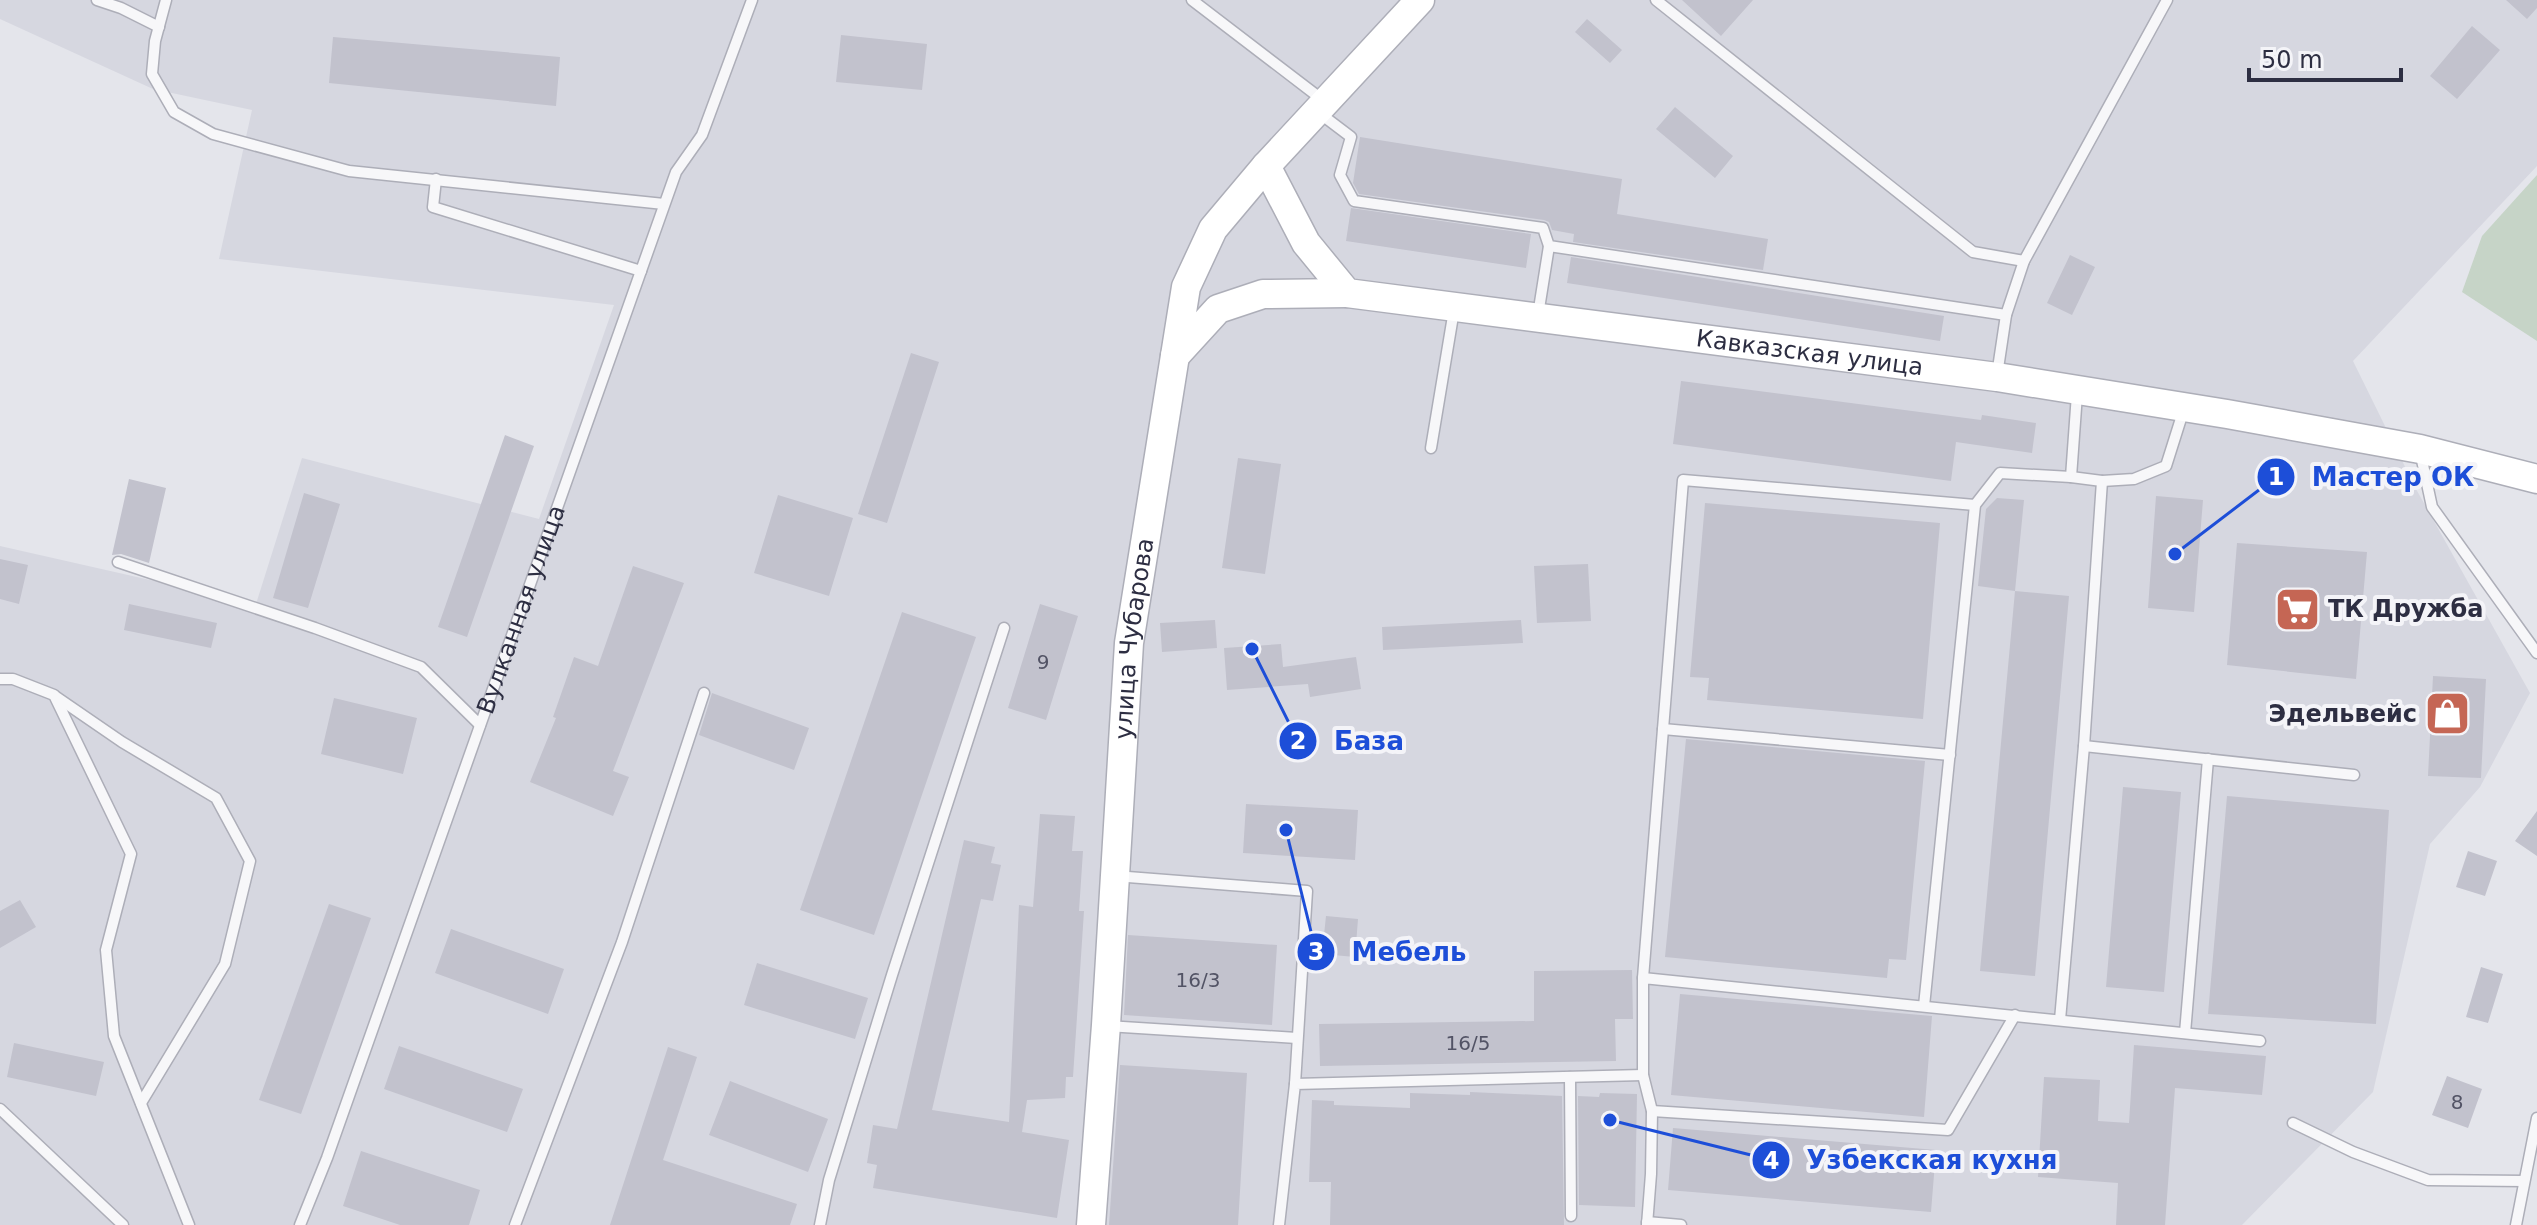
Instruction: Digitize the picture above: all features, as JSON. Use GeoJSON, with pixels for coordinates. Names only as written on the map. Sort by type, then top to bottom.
{"type":"FeatureCollection","features":[{"type":"Feature","properties":{"kind":"main road"},"geometry":{"type":"LineString","coordinates":[[1322,107],[1420,0]]}},
{"type":"Feature","properties":{"kind":"main road","name":"улица Чубарова"},"geometry":{"type":"LineString","coordinates":[[1091,1225],[1129,643],[1186,287],[1213,229],[1266,166],[1322,107]]}},
{"type":"Feature","properties":{"kind":"main road"},"geometry":{"type":"LineString","coordinates":[[1266,166],[1306,243],[1347,293]]}},
{"type":"Feature","properties":{"kind":"main road","name":"Кавказская улица"},"geometry":{"type":"LineString","coordinates":[[1175,356],[1218,309],[1263,294],[1347,293],[2077,389],[2420,449],[2537,479]]}},
{"type":"Feature","properties":{"kind":"lane"},"geometry":{"type":"LineString","coordinates":[[97,0],[159,27]]}},
{"type":"Feature","properties":{"kind":"lane"},"geometry":{"type":"LineString","coordinates":[[166,0],[155,41],[152,74],[174,112],[213,134],[349,171],[664,204]]}},
{"type":"Feature","properties":{"kind":"lane","name":"Вулканная улица"},"geometry":{"type":"LineString","coordinates":[[300,1225],[327,1158],[664,204],[676,172],[702,135],[752,0]]}},
{"type":"Feature","properties":{"kind":"lane"},"geometry":{"type":"LineString","coordinates":[[1192,0],[1322,107],[1351,137],[1340,175],[1354,201],[1543,228],[1549,246],[1537,318]]}},
{"type":"Feature","properties":{"kind":"lane"},"geometry":{"type":"LineString","coordinates":[[1656,0],[1973,252],[2024,261]]}},
{"type":"Feature","properties":{"kind":"lane"},"geometry":{"type":"LineString","coordinates":[[1997,377],[2006,315],[2024,261],[2167,0]]}},
{"type":"Feature","properties":{"kind":"lane"},"geometry":{"type":"LineString","coordinates":[[436,179],[433,207],[641,271]]}},
{"type":"Feature","properties":{"kind":"lane"},"geometry":{"type":"LineString","coordinates":[[1549,246],[2006,315]]}},
{"type":"Feature","properties":{"kind":"lane"},"geometry":{"type":"LineString","coordinates":[[1431,448],[1454,308]]}},
{"type":"Feature","properties":{"kind":"lane"},"geometry":{"type":"LineString","coordinates":[[2071,477],[2077,389]]}},
{"type":"Feature","properties":{"kind":"lane"},"geometry":{"type":"LineString","coordinates":[[1924,1006],[1975,505],[2000,473],[2102,481],[2134,479],[2166,466],[2185,407]]}},
{"type":"Feature","properties":{"kind":"lane"},"geometry":{"type":"LineString","coordinates":[[2420,449],[2432,507],[2537,653]]}},
{"type":"Feature","properties":{"kind":"lane"},"geometry":{"type":"LineString","coordinates":[[1681,1225],[1647,1223],[1652,1111],[1643,1075],[1643,978],[1683,480],[1975,505]]}},
{"type":"Feature","properties":{"kind":"lane"},"geometry":{"type":"LineString","coordinates":[[2060,1020],[2084,746],[2102,481]]}},
{"type":"Feature","properties":{"kind":"lane"},"geometry":{"type":"LineString","coordinates":[[118,562],[421,667],[480,725]]}},
{"type":"Feature","properties":{"kind":"lane"},"geometry":{"type":"LineString","coordinates":[[820,1225],[829,1180],[887,989],[1004,628]]}},
{"type":"Feature","properties":{"kind":"lane"},"geometry":{"type":"LineString","coordinates":[[0,679],[13,679],[54,695],[122,742],[216,798],[250,861],[225,964],[141,1103]]}},
{"type":"Feature","properties":{"kind":"lane"},"geometry":{"type":"LineString","coordinates":[[515,1225],[622,942],[704,693]]}},
{"type":"Feature","properties":{"kind":"lane"},"geometry":{"type":"LineString","coordinates":[[54,695],[131,854],[106,950],[114,1036],[189,1225]]}},
{"type":"Feature","properties":{"kind":"lane"},"geometry":{"type":"LineString","coordinates":[[1663,729],[1950,755]]}},
{"type":"Feature","properties":{"kind":"lane"},"geometry":{"type":"LineString","coordinates":[[2084,746],[2354,775]]}},
{"type":"Feature","properties":{"kind":"lane"},"geometry":{"type":"LineString","coordinates":[[2185,1033],[2208,759]]}},
{"type":"Feature","properties":{"kind":"lane"},"geometry":{"type":"LineString","coordinates":[[1115,876],[1307,891],[1295,1084],[1279,1225]]}},
{"type":"Feature","properties":{"kind":"lane"},"geometry":{"type":"LineString","coordinates":[[1643,978],[2260,1041]]}},
{"type":"Feature","properties":{"kind":"lane"},"geometry":{"type":"LineString","coordinates":[[1652,1111],[1948,1130],[2015,1015]]}},
{"type":"Feature","properties":{"kind":"lane"},"geometry":{"type":"LineString","coordinates":[[1106,1025],[1297,1038]]}},
{"type":"Feature","properties":{"kind":"lane"},"geometry":{"type":"LineString","coordinates":[[1295,1084],[1643,1075]]}},
{"type":"Feature","properties":{"kind":"lane"},"geometry":{"type":"LineString","coordinates":[[1570,1077],[1571,1216]]}},
{"type":"Feature","properties":{"kind":"lane"},"geometry":{"type":"LineString","coordinates":[[0,1109],[123,1225]]}},
{"type":"Feature","properties":{"kind":"lane"},"geometry":{"type":"LineString","coordinates":[[2516,1225],[2537,1118]]}},
{"type":"Feature","properties":{"kind":"lane"},"geometry":{"type":"LineString","coordinates":[[2293,1123],[2353,1152],[2428,1180],[2524,1181]]}},
{"type":"Feature","properties":{"kind":"shaded area"},"geometry":{"type":"Polygon","coordinates":[[[0,0],[2537,0],[2537,166],[2353,361],[2416,489],[2530,693],[2480,787],[2430,844],[2373,1092],[2242,1225],[0,1225],[0,546],[256,604],[302,458],[539,519],[614,305],[219,259],[252,110],[153,89],[0,19],[0,0]]]}},
{"type":"Feature","properties":{"kind":"green space"},"geometry":{"type":"Polygon","coordinates":[[[2537,175],[2537,341],[2462,292],[2482,236],[2537,175]]]}},
{"type":"Feature","properties":{"kind":"building"},"geometry":{"type":"Polygon","coordinates":[[[1682,0],[1753,0],[1721,36],[1682,0]]]}},
{"type":"Feature","properties":{"kind":"building"},"geometry":{"type":"Polygon","coordinates":[[[2506,0],[2537,0],[2537,8],[2527,19],[2506,0]]]}},
{"type":"Feature","properties":{"kind":"building"},"geometry":{"type":"Polygon","coordinates":[[[1587,19],[1622,50],[1610,63],[1575,32],[1587,19]]]}},
{"type":"Feature","properties":{"kind":"building"},"geometry":{"type":"Polygon","coordinates":[[[2472,26],[2500,50],[2457,99],[2430,76],[2472,26]]]}},
{"type":"Feature","properties":{"kind":"building"},"geometry":{"type":"Polygon","coordinates":[[[841,35],[927,44],[922,90],[836,82],[841,35]]]}},
{"type":"Feature","properties":{"kind":"building"},"geometry":{"type":"Polygon","coordinates":[[[333,37],[560,57],[556,106],[329,83],[333,37]]]}},
{"type":"Feature","properties":{"kind":"building"},"geometry":{"type":"Polygon","coordinates":[[[1675,107],[1733,156],[1715,178],[1656,129],[1675,107]]]}},
{"type":"Feature","properties":{"kind":"building"},"geometry":{"type":"Polygon","coordinates":[[[1360,137],[1622,179],[1617,214],[1768,239],[1763,270],[1573,242],[1574,234],[1552,230],[1549,222],[1544,220],[1359,194],[1353,183],[1360,137]]]}},
{"type":"Feature","properties":{"kind":"building"},"geometry":{"type":"Polygon","coordinates":[[[1351,208],[1531,234],[1526,268],[1346,241],[1351,208]]]}},
{"type":"Feature","properties":{"kind":"building"},"geometry":{"type":"Polygon","coordinates":[[[2070,255],[2095,267],[2072,315],[2047,303],[2070,255]]]}},
{"type":"Feature","properties":{"kind":"building"},"geometry":{"type":"Polygon","coordinates":[[[1571,257],[1944,316],[1940,341],[1567,283],[1571,257]]]}},
{"type":"Feature","properties":{"kind":"building"},"geometry":{"type":"Polygon","coordinates":[[[911,353],[939,362],[887,523],[858,514],[911,353]]]}},
{"type":"Feature","properties":{"kind":"building"},"geometry":{"type":"Polygon","coordinates":[[[1681,381],[1981,420],[1982,415],[2036,423],[2032,453],[1956,442],[1951,481],[1673,444],[1681,381]]]}},
{"type":"Feature","properties":{"kind":"building"},"geometry":{"type":"Polygon","coordinates":[[[505,435],[534,446],[467,637],[438,627],[505,435]]]}},
{"type":"Feature","properties":{"kind":"building"},"geometry":{"type":"Polygon","coordinates":[[[1238,458],[1281,464],[1265,574],[1222,568],[1238,458]]]}},
{"type":"Feature","properties":{"kind":"building"},"geometry":{"type":"Polygon","coordinates":[[[129,479],[166,488],[149,563],[121,554],[112,555],[129,479]]]}},
{"type":"Feature","properties":{"kind":"building"},"geometry":{"type":"Polygon","coordinates":[[[304,493],[340,504],[308,608],[273,598],[304,493]]]}},
{"type":"Feature","properties":{"kind":"building"},"geometry":{"type":"Polygon","coordinates":[[[778,495],[853,518],[829,596],[754,573],[778,495]]]}},
{"type":"Feature","properties":{"kind":"building"},"geometry":{"type":"Polygon","coordinates":[[[2156,496],[2203,500],[2194,612],[2148,608],[2156,496]]]}},
{"type":"Feature","properties":{"kind":"building"},"geometry":{"type":"Polygon","coordinates":[[[1997,498],[2024,500],[2015,591],[1978,586],[1986,509],[1997,498]]]}},
{"type":"Feature","properties":{"kind":"building"},"geometry":{"type":"Polygon","coordinates":[[[1705,503],[1940,523],[1923,719],[1707,700],[1709,678],[1690,677],[1705,503]]]}},
{"type":"Feature","properties":{"kind":"building","name":"ТК Дружба"},"geometry":{"type":"Polygon","coordinates":[[[2237,543],[2367,552],[2356,679],[2227,665],[2237,543]]]}},
{"type":"Feature","properties":{"kind":"building"},"geometry":{"type":"Polygon","coordinates":[[[0,559],[28,565],[19,604],[0,599],[0,559]]]}},
{"type":"Feature","properties":{"kind":"building"},"geometry":{"type":"Polygon","coordinates":[[[1588,564],[1591,621],[1537,623],[1534,566],[1588,564]]]}},
{"type":"Feature","properties":{"kind":"building"},"geometry":{"type":"Polygon","coordinates":[[[633,566],[684,583],[613,771],[629,777],[613,816],[530,782],[556,718],[553,717],[574,657],[598,666],[633,566]]]}},
{"type":"Feature","properties":{"kind":"building"},"geometry":{"type":"Polygon","coordinates":[[[2015,591],[2069,596],[2035,976],[1980,971],[2015,591]]]}},
{"type":"Feature","properties":{"kind":"building"},"geometry":{"type":"Polygon","coordinates":[[[129,604],[217,623],[211,648],[124,630],[129,604]]]}},
{"type":"Feature","properties":{"kind":"building"},"geometry":{"type":"Polygon","coordinates":[[[1040,604],[1078,616],[1046,720],[1008,708],[1040,604]]]}},
{"type":"Feature","properties":{"kind":"building"},"geometry":{"type":"Polygon","coordinates":[[[902,612],[976,637],[874,935],[800,910],[902,612]]]}},
{"type":"Feature","properties":{"kind":"building"},"geometry":{"type":"Polygon","coordinates":[[[1215,620],[1217,648],[1162,652],[1160,623],[1215,620]]]}},
{"type":"Feature","properties":{"kind":"building"},"geometry":{"type":"Polygon","coordinates":[[[1521,620],[1523,643],[1383,650],[1382,627],[1521,620]]]}},
{"type":"Feature","properties":{"kind":"building"},"geometry":{"type":"Polygon","coordinates":[[[1281,644],[1283,667],[1356,657],[1361,689],[1310,697],[1308,684],[1227,690],[1224,648],[1281,644]]]}},
{"type":"Feature","properties":{"kind":"building"},"geometry":{"type":"Polygon","coordinates":[[[2433,676],[2486,679],[2481,778],[2428,776],[2433,676]]]}},
{"type":"Feature","properties":{"kind":"building"},"geometry":{"type":"Polygon","coordinates":[[[712,693],[809,728],[794,770],[699,735],[712,693]]]}},
{"type":"Feature","properties":{"kind":"building"},"geometry":{"type":"Polygon","coordinates":[[[334,698],[417,718],[403,774],[321,754],[334,698]]]}},
{"type":"Feature","properties":{"kind":"building"},"geometry":{"type":"Polygon","coordinates":[[[1686,739],[1925,761],[1906,960],[1889,959],[1887,978],[1665,957],[1686,739]]]}},
{"type":"Feature","properties":{"kind":"building"},"geometry":{"type":"Polygon","coordinates":[[[2123,787],[2181,792],[2164,992],[2106,987],[2123,787]]]}},
{"type":"Feature","properties":{"kind":"building"},"geometry":{"type":"Polygon","coordinates":[[[2227,796],[2389,810],[2376,1024],[2208,1014],[2227,796]]]}},
{"type":"Feature","properties":{"kind":"building"},"geometry":{"type":"Polygon","coordinates":[[[1246,804],[1358,810],[1355,860],[1243,853],[1246,804]]]}},
{"type":"Feature","properties":{"kind":"building"},"geometry":{"type":"Polygon","coordinates":[[[2537,811],[2537,856],[2515,841],[2537,811]]]}},
{"type":"Feature","properties":{"kind":"building"},"geometry":{"type":"Polygon","coordinates":[[[1040,814],[1075,816],[1072,851],[1083,851],[1079,911],[1084,911],[1073,1077],[1066,1077],[1065,1098],[1027,1100],[1022,1132],[1069,1140],[1057,1218],[873,1188],[877,1165],[867,1163],[873,1125],[897,1129],[964,840],[995,847],[991,863],[1001,865],[993,901],[981,899],[932,1110],[1009,1122],[1019,905],[1033,907],[1040,814]]]}},
{"type":"Feature","properties":{"kind":"building"},"geometry":{"type":"Polygon","coordinates":[[[2468,851],[2497,861],[2485,896],[2456,887],[2468,851]]]}},
{"type":"Feature","properties":{"kind":"building"},"geometry":{"type":"Polygon","coordinates":[[[20,900],[36,927],[0,948],[0,911],[20,900]]]}},
{"type":"Feature","properties":{"kind":"building"},"geometry":{"type":"Polygon","coordinates":[[[329,904],[371,918],[301,1114],[259,1100],[329,904]]]}},
{"type":"Feature","properties":{"kind":"building"},"geometry":{"type":"Polygon","coordinates":[[[1326,916],[1358,919],[1355,957],[1322,954],[1326,916]]]}},
{"type":"Feature","properties":{"kind":"building"},"geometry":{"type":"Polygon","coordinates":[[[451,929],[564,969],[548,1014],[435,973],[451,929]]]}},
{"type":"Feature","properties":{"kind":"building"},"geometry":{"type":"Polygon","coordinates":[[[1128,935],[1277,945],[1272,1025],[1124,1015],[1128,935]]]}},
{"type":"Feature","properties":{"kind":"building"},"geometry":{"type":"Polygon","coordinates":[[[757,963],[868,998],[855,1039],[744,1005],[757,963]]]}},
{"type":"Feature","properties":{"kind":"building"},"geometry":{"type":"Polygon","coordinates":[[[2481,967],[2503,974],[2488,1023],[2466,1017],[2481,967]]]}},
{"type":"Feature","properties":{"kind":"building"},"geometry":{"type":"Polygon","coordinates":[[[1632,970],[1633,1019],[1615,1019],[1616,1061],[1320,1066],[1319,1024],[1534,1021],[1534,971],[1632,970]]]}},
{"type":"Feature","properties":{"kind":"building"},"geometry":{"type":"Polygon","coordinates":[[[1680,994],[1932,1016],[1924,1117],[1671,1095],[1680,994]]]}},
{"type":"Feature","properties":{"kind":"building"},"geometry":{"type":"Polygon","coordinates":[[[14,1043],[104,1062],[96,1096],[7,1077],[14,1043]]]}},
{"type":"Feature","properties":{"kind":"building"},"geometry":{"type":"Polygon","coordinates":[[[2134,1045],[2266,1056],[2262,1095],[2175,1088],[2165,1225],[2116,1225],[2118,1183],[2038,1177],[2044,1077],[2100,1080],[2098,1121],[2129,1123],[2134,1045]]]}},
{"type":"Feature","properties":{"kind":"building"},"geometry":{"type":"Polygon","coordinates":[[[399,1046],[523,1089],[507,1132],[384,1089],[399,1046]]]}},
{"type":"Feature","properties":{"kind":"building"},"geometry":{"type":"Polygon","coordinates":[[[668,1047],[697,1057],[663,1160],[797,1204],[790,1225],[610,1225],[668,1047]]]}},
{"type":"Feature","properties":{"kind":"building"},"geometry":{"type":"Polygon","coordinates":[[[1120,1065],[1247,1073],[1238,1225],[1109,1225],[1120,1065]]]}},
{"type":"Feature","properties":{"kind":"building"},"geometry":{"type":"Polygon","coordinates":[[[2447,1076],[2482,1089],[2468,1128],[2432,1115],[2447,1076]]]}},
{"type":"Feature","properties":{"kind":"building"},"geometry":{"type":"Polygon","coordinates":[[[730,1081],[828,1119],[808,1172],[709,1135],[730,1081]]]}},
{"type":"Feature","properties":{"kind":"building"},"geometry":{"type":"Polygon","coordinates":[[[1470,1092],[1562,1096],[1564,1225],[1330,1225],[1331,1182],[1309,1182],[1312,1100],[1334,1101],[1334,1105],[1410,1108],[1410,1093],[1470,1095],[1470,1092]]]}},
{"type":"Feature","properties":{"kind":"building"},"geometry":{"type":"Polygon","coordinates":[[[1600,1093],[1637,1094],[1635,1207],[1579,1205],[1578,1096],[1599,1097],[1600,1093]]]}},
{"type":"Feature","properties":{"kind":"building"},"geometry":{"type":"Polygon","coordinates":[[[1673,1128],[1936,1150],[1931,1212],[1668,1190],[1673,1128]]]}},
{"type":"Feature","properties":{"kind":"building"},"geometry":{"type":"Polygon","coordinates":[[[361,1151],[480,1190],[469,1225],[400,1225],[343,1206],[361,1151]]]}},
{"type":"Feature","properties":{"kind":"place","name":"Мастер ОК"},"geometry":{"type":"Point","coordinates":[2175,554]}},
{"type":"Feature","properties":{"kind":"place","name":"ТК Дружба"},"geometry":{"type":"Point","coordinates":[2297,609]}},
{"type":"Feature","properties":{"kind":"place","name":"База"},"geometry":{"type":"Point","coordinates":[1252,649]}},
{"type":"Feature","properties":{"kind":"place","name":"Эдельвейс"},"geometry":{"type":"Point","coordinates":[2448,714]}},
{"type":"Feature","properties":{"kind":"place","name":"Мебель"},"geometry":{"type":"Point","coordinates":[1286,830]}},
{"type":"Feature","properties":{"kind":"place","name":"Узбекская кухня"},"geometry":{"type":"Point","coordinates":[1610,1120]}}]}
